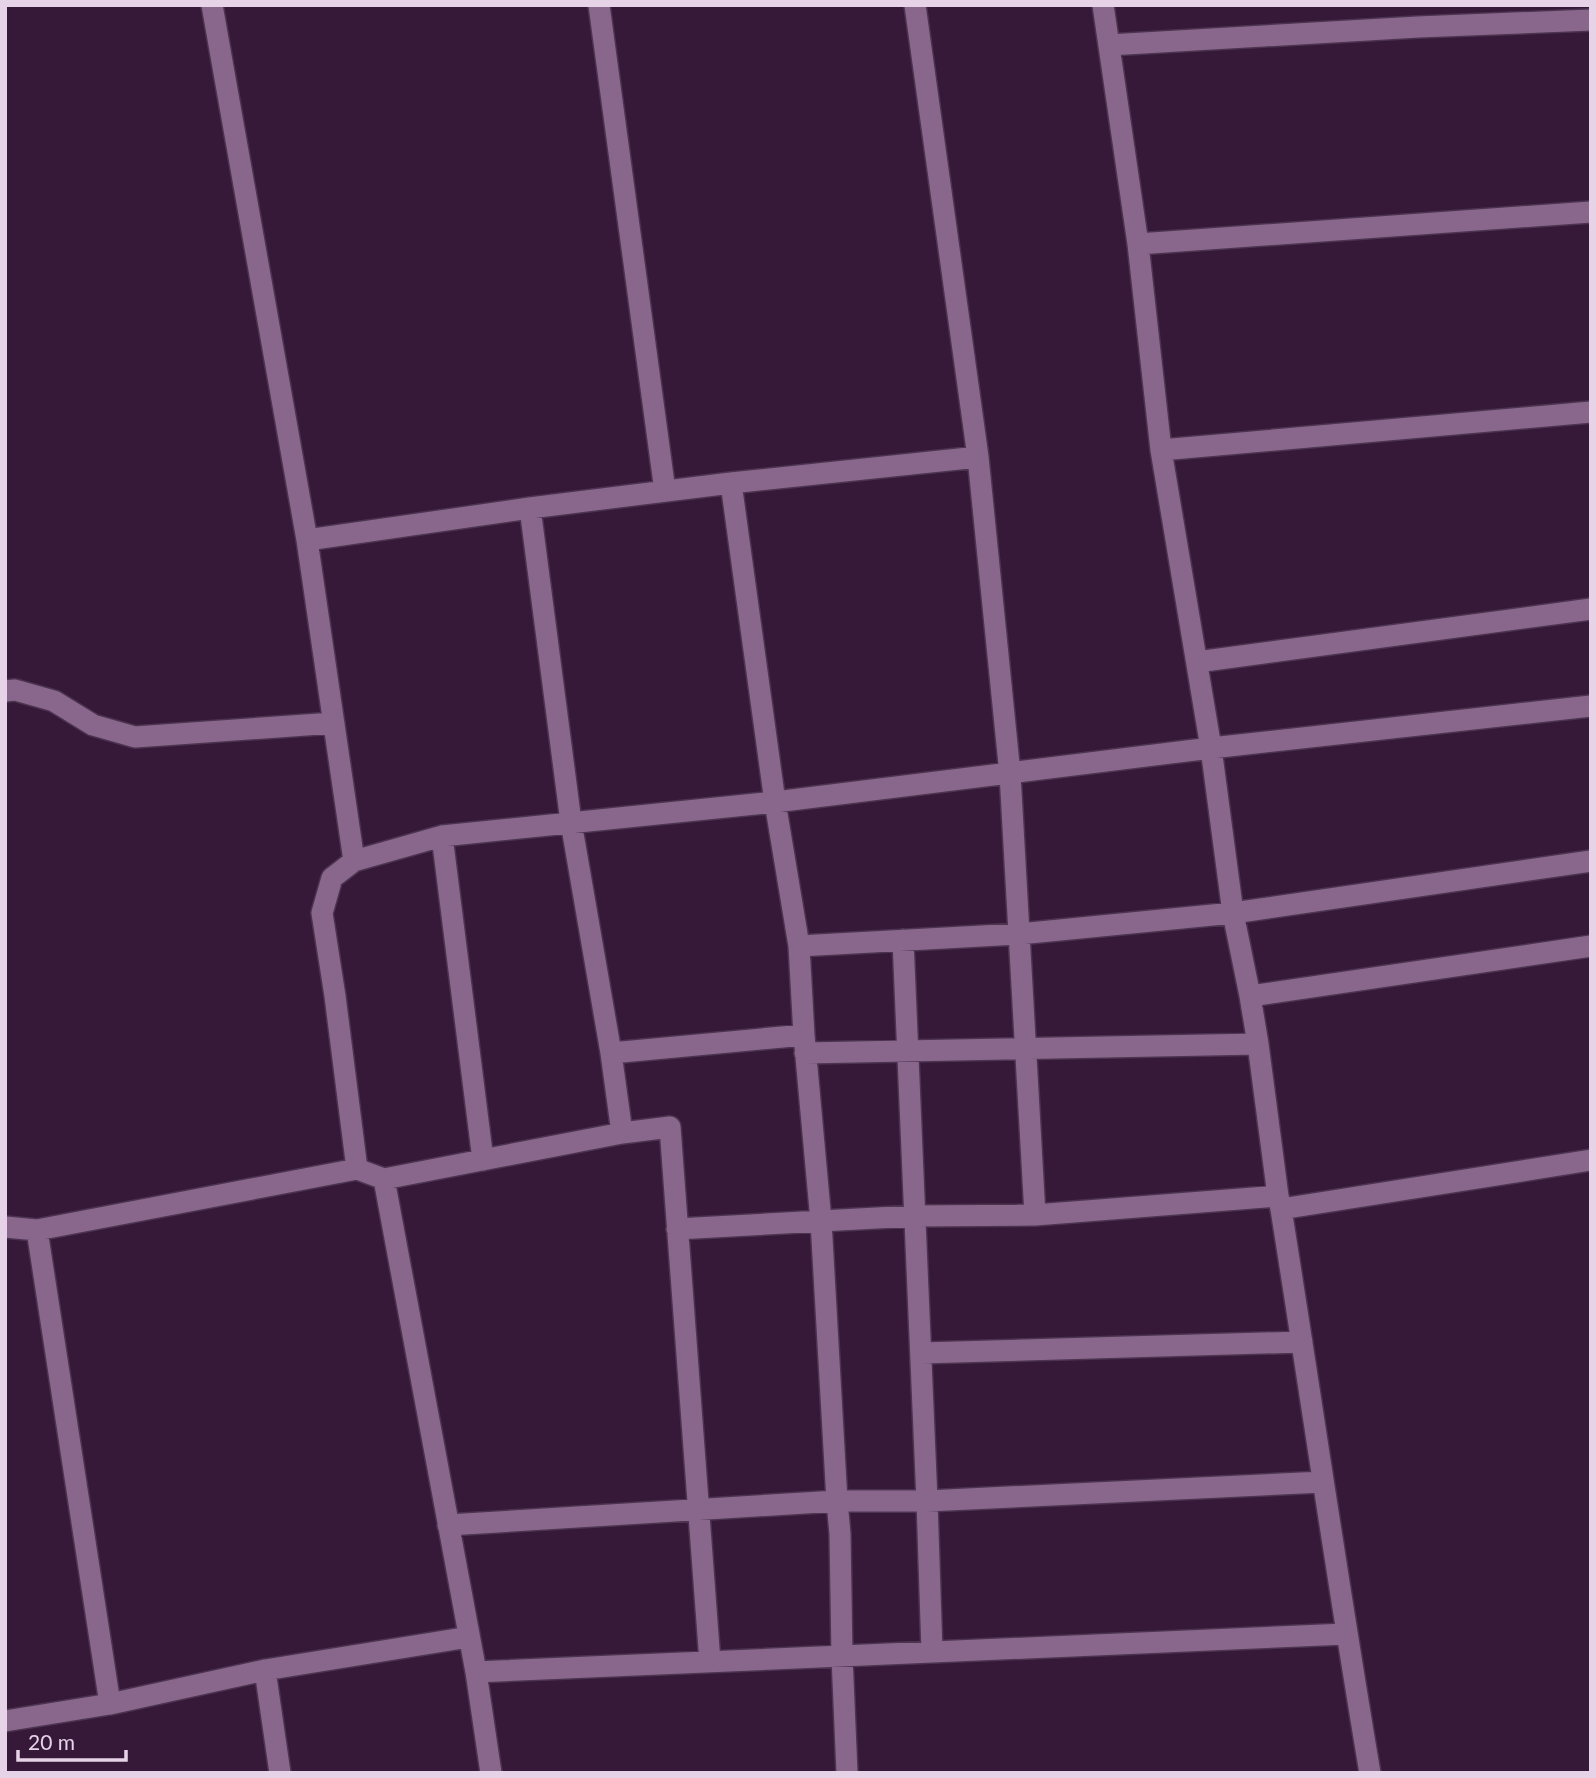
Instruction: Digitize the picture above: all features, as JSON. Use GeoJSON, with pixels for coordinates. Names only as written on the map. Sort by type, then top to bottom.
{"type":"FeatureCollection","features":[{"type":"Feature","properties":{"kind":"street"},"geometry":{"type":"LineString","coordinates":[[212,5],[307,540],[354,861]]}},
{"type":"Feature","properties":{"kind":"street"},"geometry":{"type":"LineString","coordinates":[[599,5],[665,491]]}},
{"type":"Feature","properties":{"kind":"street"},"geometry":{"type":"LineString","coordinates":[[915,5],[978,457],[1010,775],[1035,1215]]}},
{"type":"Feature","properties":{"kind":"street"},"geometry":{"type":"LineString","coordinates":[[1103,5],[1138,244],[1161,450],[1211,748],[1233,913],[1258,1044],[1346,1634],[1370,1773]]}},
{"type":"Feature","properties":{"kind":"street"},"geometry":{"type":"LineString","coordinates":[[1109,45],[1591,20]]}},
{"type":"Feature","properties":{"kind":"street"},"geometry":{"type":"LineString","coordinates":[[1138,244],[1591,212]]}},
{"type":"Feature","properties":{"kind":"street"},"geometry":{"type":"LineString","coordinates":[[1161,450],[1591,412]]}},
{"type":"Feature","properties":{"kind":"street"},"geometry":{"type":"LineString","coordinates":[[307,540],[665,491],[978,457]]}},
{"type":"Feature","properties":{"kind":"street"},"geometry":{"type":"LineString","coordinates":[[732,483],[775,802],[799,946],[821,1221],[839,1534],[846,1773]]}},
{"type":"Feature","properties":{"kind":"street"},"geometry":{"type":"LineString","coordinates":[[530,508],[571,822],[622,1133]]}},
{"type":"Feature","properties":{"kind":"street"},"geometry":{"type":"LineString","coordinates":[[1197,662],[1591,609]]}},
{"type":"Feature","properties":{"kind":"street"},"geometry":{"type":"LineString","coordinates":[[5,691],[15,690],[54,701],[93,725],[135,737],[334,723]]}},
{"type":"Feature","properties":{"kind":"street"},"geometry":{"type":"LineString","coordinates":[[357,1169],[322,913],[332,878],[354,861],[442,836],[775,802],[1211,748],[1591,705]]}},
{"type":"Feature","properties":{"kind":"street"},"geometry":{"type":"LineString","coordinates":[[442,836],[482,1160]]}},
{"type":"Feature","properties":{"kind":"street"},"geometry":{"type":"LineString","coordinates":[[799,946],[1019,934],[1233,913],[1591,861]]}},
{"type":"Feature","properties":{"kind":"street"},"geometry":{"type":"LineString","coordinates":[[903,940],[928,1501],[932,1652]]}},
{"type":"Feature","properties":{"kind":"street"},"geometry":{"type":"LineString","coordinates":[[1250,996],[1591,946]]}},
{"type":"Feature","properties":{"kind":"street"},"geometry":{"type":"LineString","coordinates":[[611,1053],[805,1044],[907,1051],[1258,1044]]}},
{"type":"Feature","properties":{"kind":"street"},"geometry":{"type":"LineString","coordinates":[[5,1227],[37,1230],[357,1169],[384,1179],[622,1133],[670,1127],[710,1662]]}},
{"type":"Feature","properties":{"kind":"street"},"geometry":{"type":"LineString","coordinates":[[677,1229],[914,1216],[1035,1215],[1280,1203],[1591,1160]]}},
{"type":"Feature","properties":{"kind":"street"},"geometry":{"type":"LineString","coordinates":[[384,1179],[476,1672],[491,1773]]}},
{"type":"Feature","properties":{"kind":"street"},"geometry":{"type":"LineString","coordinates":[[37,1230],[110,1704]]}},
{"type":"Feature","properties":{"kind":"street"},"geometry":{"type":"LineString","coordinates":[[921,1353],[1303,1342]]}},
{"type":"Feature","properties":{"kind":"street"},"geometry":{"type":"LineString","coordinates":[[448,1525],[837,1502],[928,1501],[1323,1482]]}},
{"type":"Feature","properties":{"kind":"street"},"geometry":{"type":"LineString","coordinates":[[476,1672],[1346,1634]]}},
{"type":"Feature","properties":{"kind":"street"},"geometry":{"type":"LineString","coordinates":[[5,1721],[110,1704],[265,1670],[469,1637]]}},
{"type":"Feature","properties":{"kind":"street"},"geometry":{"type":"LineString","coordinates":[[265,1670],[279,1773]]}}]}
